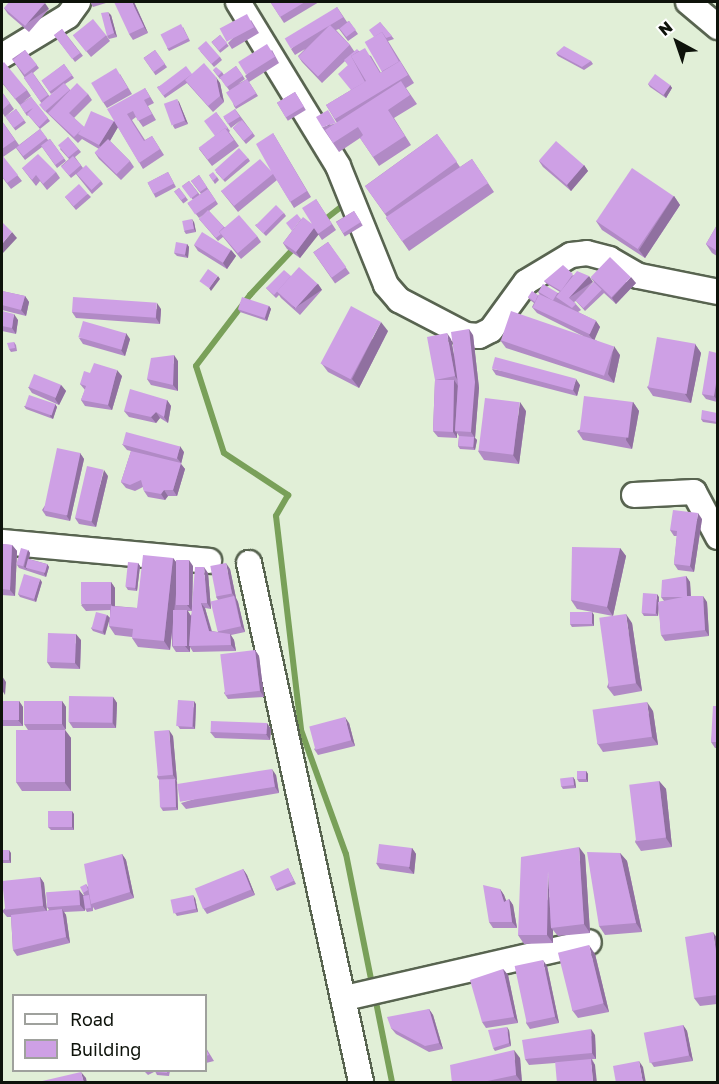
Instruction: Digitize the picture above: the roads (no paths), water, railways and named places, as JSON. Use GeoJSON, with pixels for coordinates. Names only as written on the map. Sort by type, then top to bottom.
{"type":"FeatureCollection","features":[{"type":"Feature","properties":{"kind":"street"},"geometry":{"type":"LineString","coordinates":[[2,56],[68,16],[78,2]]}},
{"type":"Feature","properties":{"kind":"street"},"geometry":{"type":"LineString","coordinates":[[238,2],[338,166],[386,285],[399,300],[466,335],[479,336],[491,330],[526,282],[571,255],[587,253],[600,255],[639,276],[717,292]]}},
{"type":"Feature","properties":{"kind":"street"},"geometry":{"type":"LineString","coordinates":[[688,2],[717,27]]}},
{"type":"Feature","properties":{"kind":"street"},"geometry":{"type":"LineString","coordinates":[[634,495],[694,492],[717,537]]}},
{"type":"Feature","properties":{"kind":"street"},"geometry":{"type":"LineString","coordinates":[[2,542],[208,561]]}},
{"type":"Feature","properties":{"kind":"street"},"geometry":{"type":"LineString","coordinates":[[249,563],[362,1083]]}},
{"type":"Feature","properties":{"kind":"street"},"geometry":{"type":"LineString","coordinates":[[345,998],[589,942]]}},
{"type":"Feature","properties":{"kind":"waterway"},"geometry":{"type":"LineString","coordinates":[[323,221],[346,203]]}},
{"type":"Feature","properties":{"kind":"waterway"},"geometry":{"type":"LineString","coordinates":[[296,246],[250,295],[196,366],[224,453],[288,495],[276,516],[301,730],[346,854],[372,984]]}},
{"type":"Feature","properties":{"kind":"waterway"},"geometry":{"type":"LineString","coordinates":[[376,1002],[392,1082]]}}]}
